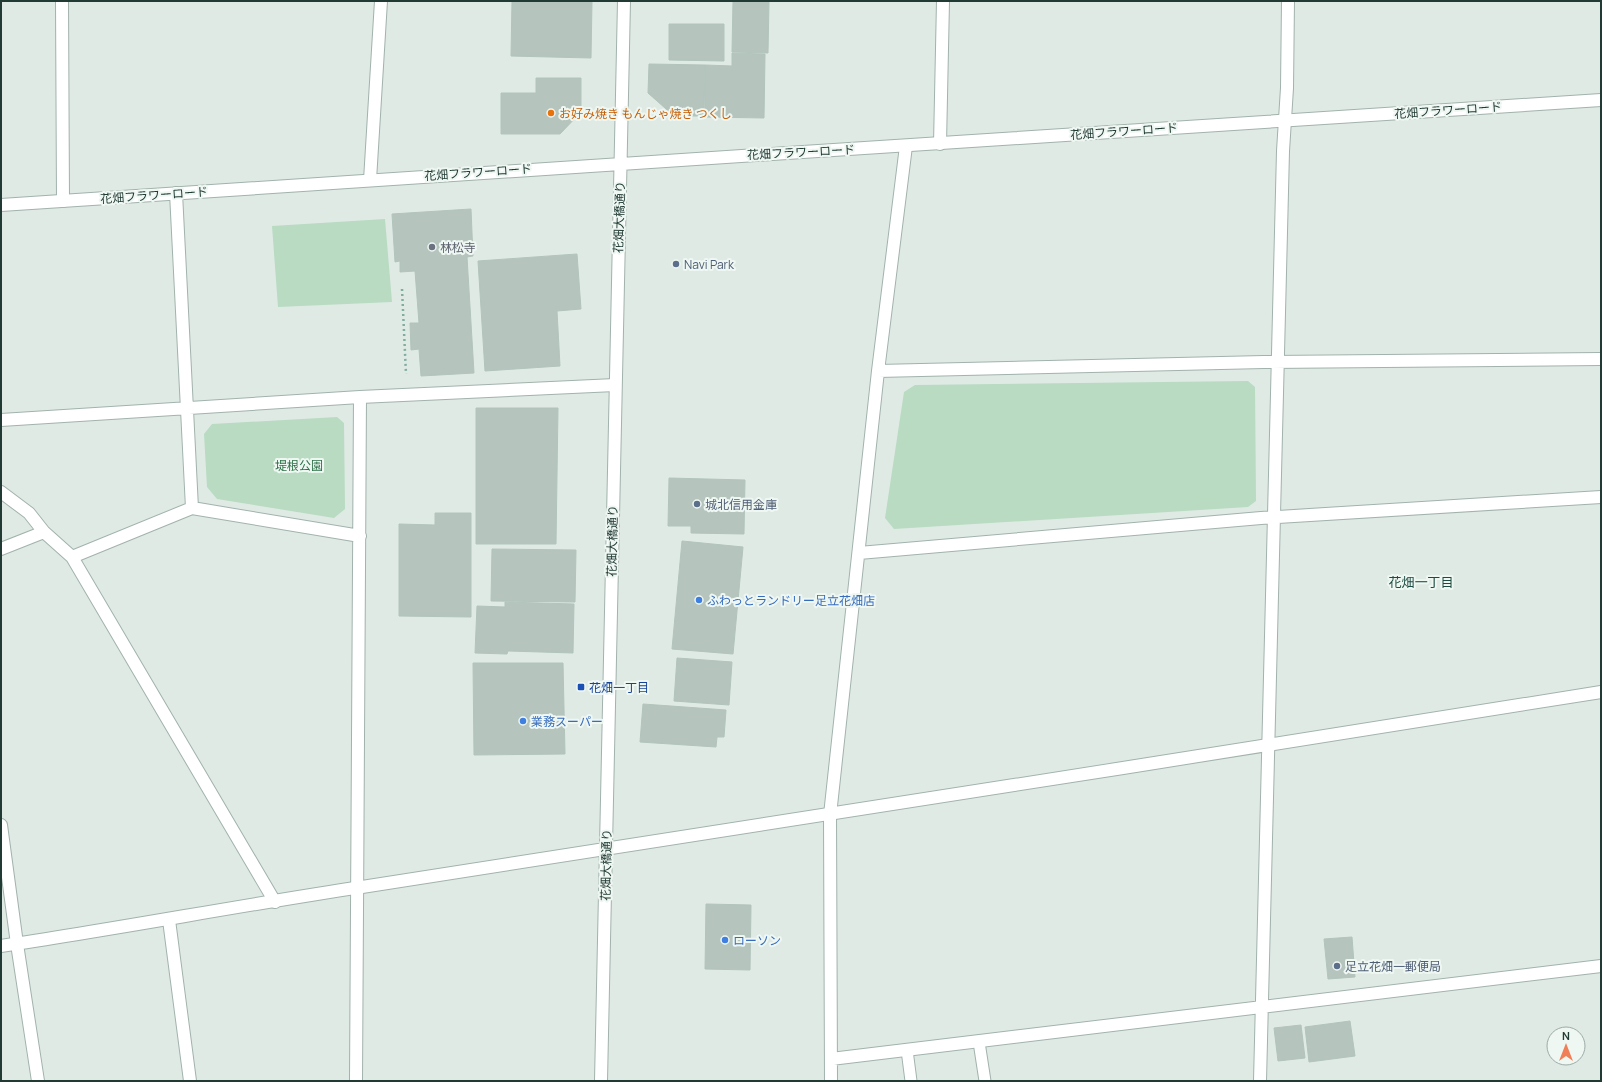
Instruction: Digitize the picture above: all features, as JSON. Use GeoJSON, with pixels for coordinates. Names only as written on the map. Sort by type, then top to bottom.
{"type":"FeatureCollection","features":[{"type":"Feature","properties":{"kind":"street"},"geometry":{"type":"LineString","coordinates":[[62,1],[63,201]]}},
{"type":"Feature","properties":{"kind":"street"},"geometry":{"type":"LineString","coordinates":[[370,180],[381,1]]}},
{"type":"Feature","properties":{"kind":"street","name":"花畑大橋通り"},"geometry":{"type":"LineString","coordinates":[[601,1081],[624,1]]}},
{"type":"Feature","properties":{"kind":"street"},"geometry":{"type":"LineString","coordinates":[[940,144],[943,1]]}},
{"type":"Feature","properties":{"kind":"street"},"geometry":{"type":"LineString","coordinates":[[1260,1081],[1277,362],[1287,88],[1288,1]]}},
{"type":"Feature","properties":{"kind":"street","name":"花畑フラワーロード"},"geometry":{"type":"LineString","coordinates":[[1,205],[621,163],[940,144],[1601,100]]}},
{"type":"Feature","properties":{"kind":"street"},"geometry":{"type":"LineString","coordinates":[[831,1081],[830,815],[878,371],[906,146]]}},
{"type":"Feature","properties":{"kind":"street"},"geometry":{"type":"LineString","coordinates":[[176,194],[192,508]]}},
{"type":"Feature","properties":{"kind":"street"},"geometry":{"type":"LineString","coordinates":[[878,371],[1277,362],[1601,359]]}},
{"type":"Feature","properties":{"kind":"street"},"geometry":{"type":"LineString","coordinates":[[1,420],[360,397],[615,385]]}},
{"type":"Feature","properties":{"kind":"street"},"geometry":{"type":"LineString","coordinates":[[356,1081],[360,397]]}},
{"type":"Feature","properties":{"kind":"street"},"geometry":{"type":"LineString","coordinates":[[1,492],[29,512],[44,532],[72,557],[274,902]]}},
{"type":"Feature","properties":{"kind":"street"},"geometry":{"type":"LineString","coordinates":[[859,553],[1274,517],[1601,497]]}},
{"type":"Feature","properties":{"kind":"street"},"geometry":{"type":"LineString","coordinates":[[72,557],[192,508],[360,536]]}},
{"type":"Feature","properties":{"kind":"street"},"geometry":{"type":"LineString","coordinates":[[1,549],[44,532]]}},
{"type":"Feature","properties":{"kind":"street"},"geometry":{"type":"LineString","coordinates":[[1,946],[169,920],[357,887],[607,850],[1601,692]]}},
{"type":"Feature","properties":{"kind":"street"},"geometry":{"type":"LineString","coordinates":[[1,825],[38,1081]]}},
{"type":"Feature","properties":{"kind":"street"},"geometry":{"type":"LineString","coordinates":[[169,920],[190,1081]]}},
{"type":"Feature","properties":{"kind":"street"},"geometry":{"type":"LineString","coordinates":[[831,1059],[1601,966]]}},
{"type":"Feature","properties":{"kind":"lane"},"geometry":{"type":"LineString","coordinates":[[979,1042],[985,1081]]}},
{"type":"Feature","properties":{"kind":"lane"},"geometry":{"type":"LineString","coordinates":[[907,1050],[911,1081]]}},
{"type":"Feature","properties":{"kind":"path"},"geometry":{"type":"LineString","coordinates":[[402,289],[407,395]]}},
{"type":"Feature","properties":{"kind":"green space"},"geometry":{"type":"Polygon","coordinates":[[[385,219],[392,302],[278,307],[272,226],[385,219]]]}},
{"type":"Feature","properties":{"kind":"green space"},"geometry":{"type":"Polygon","coordinates":[[[1248,381],[1255,387],[1256,501],[1248,507],[894,529],[885,518],[904,392],[915,385],[1248,381]]]}},
{"type":"Feature","properties":{"kind":"green space","name":"堤根公園"},"geometry":{"type":"Polygon","coordinates":[[[337,417],[344,423],[345,509],[334,518],[217,499],[207,487],[204,434],[212,424],[337,417]]]}},
{"type":"Feature","properties":{"kind":"building"},"geometry":{"type":"Polygon","coordinates":[[[512,1],[592,1],[591,58],[511,56],[512,1]]]}},
{"type":"Feature","properties":{"kind":"building"},"geometry":{"type":"Polygon","coordinates":[[[733,1],[769,1],[768,53],[732,52],[733,1]]]}},
{"type":"Feature","properties":{"kind":"building"},"geometry":{"type":"Polygon","coordinates":[[[669,24],[724,24],[724,61],[669,60],[669,24]]]}},
{"type":"Feature","properties":{"kind":"building"},"geometry":{"type":"Polygon","coordinates":[[[732,53],[765,54],[764,118],[705,117],[705,65],[732,66],[732,53]]]}},
{"type":"Feature","properties":{"kind":"building"},"geometry":{"type":"Polygon","coordinates":[[[649,64],[705,65],[704,116],[674,116],[648,93],[649,64]]]}},
{"type":"Feature","properties":{"kind":"building"},"geometry":{"type":"Polygon","coordinates":[[[536,78],[581,78],[581,112],[560,134],[501,134],[501,93],[536,93],[536,78]]]}},
{"type":"Feature","properties":{"kind":"building"},"geometry":{"type":"Polygon","coordinates":[[[471,209],[473,256],[467,257],[474,373],[421,376],[419,349],[411,350],[410,323],[419,323],[415,271],[400,272],[400,261],[395,262],[392,214],[471,209]]]}},
{"type":"Feature","properties":{"kind":"building"},"geometry":{"type":"Polygon","coordinates":[[[577,254],[581,309],[557,311],[560,366],[485,371],[478,261],[577,254]]]}},
{"type":"Feature","properties":{"kind":"building"},"geometry":{"type":"Polygon","coordinates":[[[476,408],[558,408],[556,544],[476,544],[476,408]]]}},
{"type":"Feature","properties":{"kind":"building"},"geometry":{"type":"Polygon","coordinates":[[[669,478],[745,480],[744,534],[691,533],[691,526],[668,526],[669,478]]]}},
{"type":"Feature","properties":{"kind":"building"},"geometry":{"type":"Polygon","coordinates":[[[435,513],[471,513],[471,617],[399,616],[399,524],[435,525],[435,513]]]}},
{"type":"Feature","properties":{"kind":"building"},"geometry":{"type":"Polygon","coordinates":[[[682,541],[743,547],[733,654],[672,649],[682,541]]]}},
{"type":"Feature","properties":{"kind":"building"},"geometry":{"type":"Polygon","coordinates":[[[492,549],[576,550],[575,602],[491,601],[492,549]]]}},
{"type":"Feature","properties":{"kind":"building"},"geometry":{"type":"Polygon","coordinates":[[[505,602],[574,604],[573,653],[508,651],[507,654],[475,653],[477,606],[505,607],[505,602]]]}},
{"type":"Feature","properties":{"kind":"building"},"geometry":{"type":"Polygon","coordinates":[[[677,658],[732,662],[729,705],[674,701],[677,658]]]}},
{"type":"Feature","properties":{"kind":"building"},"geometry":{"type":"Polygon","coordinates":[[[473,663],[563,663],[565,754],[474,755],[473,663]]]}},
{"type":"Feature","properties":{"kind":"building"},"geometry":{"type":"Polygon","coordinates":[[[643,704],[726,710],[724,737],[717,737],[716,747],[640,742],[643,704]]]}},
{"type":"Feature","properties":{"kind":"building"},"geometry":{"type":"Polygon","coordinates":[[[706,904],[751,905],[750,970],[705,969],[706,904]]]}},
{"type":"Feature","properties":{"kind":"building"},"geometry":{"type":"Polygon","coordinates":[[[1352,937],[1355,977],[1328,979],[1324,939],[1352,937]]]}},
{"type":"Feature","properties":{"kind":"building"},"geometry":{"type":"Polygon","coordinates":[[[1350,1021],[1355,1056],[1309,1062],[1305,1027],[1350,1021]]]}},
{"type":"Feature","properties":{"kind":"building"},"geometry":{"type":"Polygon","coordinates":[[[1301,1025],[1305,1058],[1278,1061],[1274,1028],[1301,1025]]]}},
{"type":"Feature","properties":{"kind":"place","name":"お好み焼き もんじゃ焼き つくし"},"geometry":{"type":"Point","coordinates":[551,113]}},
{"type":"Feature","properties":{"kind":"place","name":"林松寺"},"geometry":{"type":"Point","coordinates":[432,247]}},
{"type":"Feature","properties":{"kind":"place","name":"Navi Park"},"geometry":{"type":"Point","coordinates":[676,264]}},
{"type":"Feature","properties":{"kind":"place","name":"城北信用金庫"},"geometry":{"type":"Point","coordinates":[697,504]}},
{"type":"Feature","properties":{"kind":"place","name":"ふわっとランドリー足立花畑店"},"geometry":{"type":"Point","coordinates":[699,600]}},
{"type":"Feature","properties":{"kind":"place","name":"花畑一丁目"},"geometry":{"type":"Point","coordinates":[581,687]}},
{"type":"Feature","properties":{"kind":"place","name":"業務スーパー"},"geometry":{"type":"Point","coordinates":[523,721]}},
{"type":"Feature","properties":{"kind":"place","name":"ローソン"},"geometry":{"type":"Point","coordinates":[725,940]}},
{"type":"Feature","properties":{"kind":"place","name":"足立花畑一郵便局"},"geometry":{"type":"Point","coordinates":[1337,966]}},
{"type":"Feature","properties":{"kind":"district","name":"花畑一丁目"},"geometry":{"type":"Point","coordinates":[1421,582]}}]}
